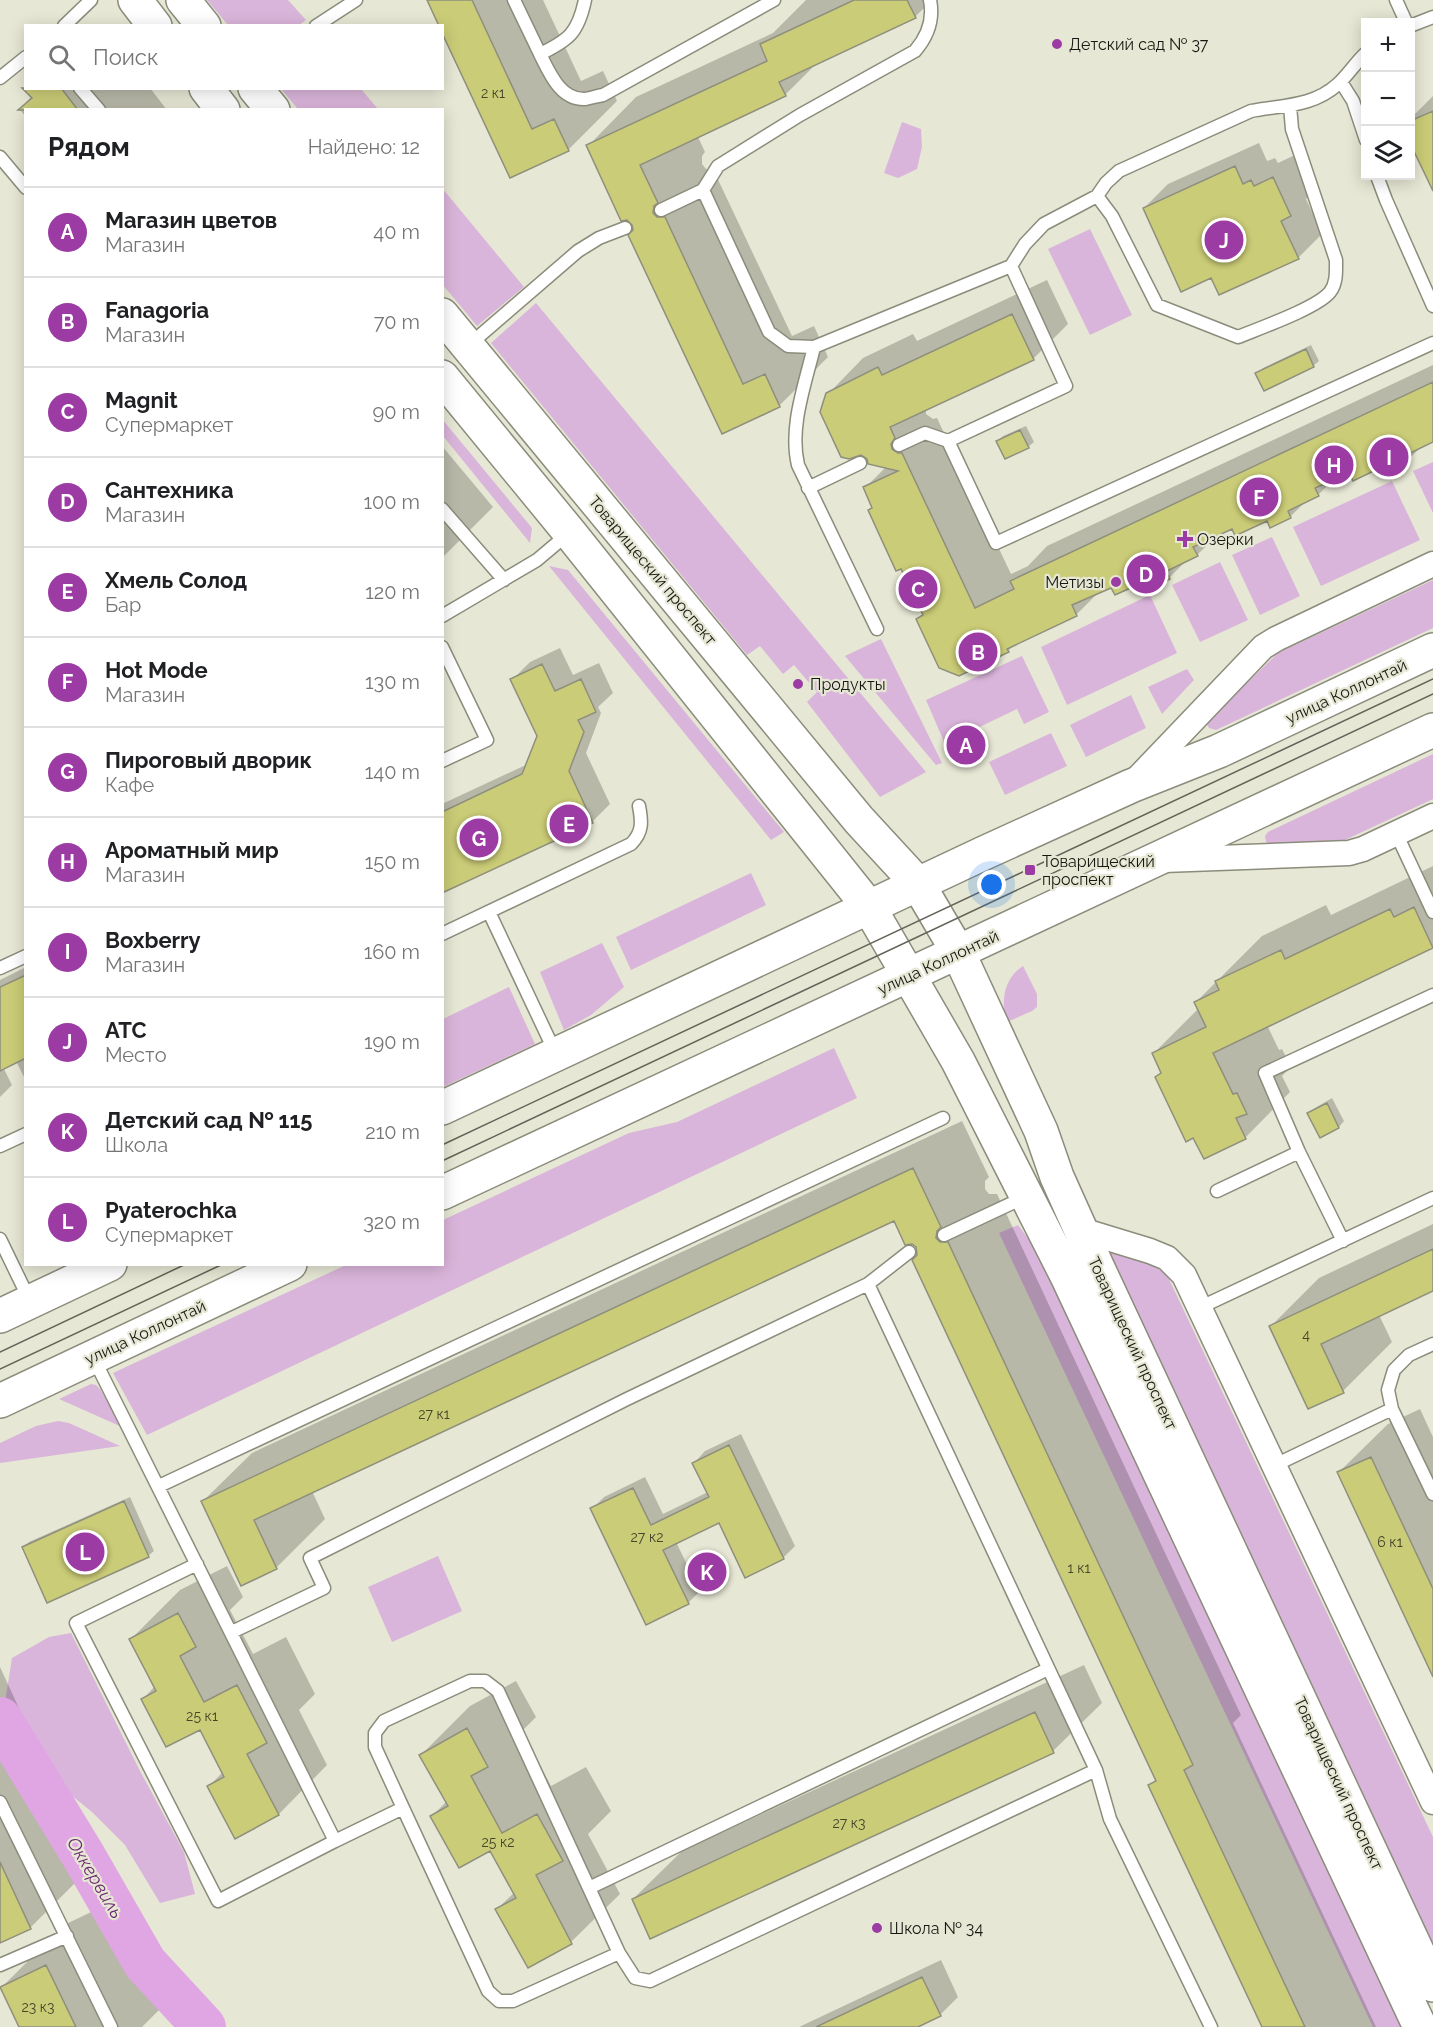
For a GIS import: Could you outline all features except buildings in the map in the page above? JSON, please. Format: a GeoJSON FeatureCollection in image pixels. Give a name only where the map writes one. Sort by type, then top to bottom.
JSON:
{"type":"FeatureCollection","features":[{"type":"Feature","properties":{"kind":"street"},"geometry":{"type":"LineString","coordinates":[[135,0],[153,24]]}},
{"type":"Feature","properties":{"kind":"street"},"geometry":{"type":"LineString","coordinates":[[183,0],[202,24]]}},
{"type":"Feature","properties":{"kind":"street"},"geometry":{"type":"LineString","coordinates":[[208,90],[221,108]]}},
{"type":"Feature","properties":{"kind":"street"},"geometry":{"type":"LineString","coordinates":[[257,90],[271,108]]}},
{"type":"Feature","properties":{"kind":"street","name":"Товарищеский проспект"},"geometry":{"type":"LineString","coordinates":[[444,317],[859,819],[918,884],[958,952],[1041,1131],[1057,1177],[1081,1230],[1433,1985]]}},
{"type":"Feature","properties":{"kind":"street","name":"Товарищеский проспект"},"geometry":{"type":"LineString","coordinates":[[444,380],[570,533],[869,907],[958,1061],[1066,1276],[1420,2027]]}},
{"type":"Feature","properties":{"kind":"street"},"geometry":{"type":"LineString","coordinates":[[1131,786],[1263,647],[1275,639],[1433,564]]}},
{"type":"Feature","properties":{"kind":"street","name":"улица Коллонтай"},"geometry":{"type":"LineString","coordinates":[[444,1107],[918,884],[1131,786],[1219,751],[1433,650]]}},
{"type":"Feature","properties":{"kind":"street","name":"улица Коллонтай"},"geometry":{"type":"LineString","coordinates":[[444,1192],[1433,730]]}},
{"type":"Feature","properties":{"kind":"street"},"geometry":{"type":"LineString","coordinates":[[1155,861],[1349,853],[1363,849],[1433,816]]}},
{"type":"Feature","properties":{"kind":"street"},"geometry":{"type":"LineString","coordinates":[[1081,1230],[1167,1258],[1184,1275],[1433,1802]]}},
{"type":"Feature","properties":{"kind":"street"},"geometry":{"type":"LineString","coordinates":[[0,1316],[106,1266]]}},
{"type":"Feature","properties":{"kind":"street","name":"улица Коллонтай"},"geometry":{"type":"LineString","coordinates":[[0,1401],[286,1266]]}},
{"type":"Feature","properties":{"kind":"lane"},"geometry":{"type":"LineString","coordinates":[[66,24],[91,0]]}},
{"type":"Feature","properties":{"kind":"lane"},"geometry":{"type":"LineString","coordinates":[[319,24],[356,0]]}},
{"type":"Feature","properties":{"kind":"lane"},"geometry":{"type":"LineString","coordinates":[[514,0],[553,80],[567,94],[583,99],[603,94],[774,0]]}},
{"type":"Feature","properties":{"kind":"lane"},"geometry":{"type":"LineString","coordinates":[[540,54],[565,42],[581,20],[585,0]]}},
{"type":"Feature","properties":{"kind":"lane"},"geometry":{"type":"LineString","coordinates":[[661,210],[703,190],[718,166],[800,115],[915,51],[926,38],[931,19],[930,0]]}},
{"type":"Feature","properties":{"kind":"lane"},"geometry":{"type":"LineString","coordinates":[[1396,0],[1404,18]]}},
{"type":"Feature","properties":{"kind":"lane"},"geometry":{"type":"LineString","coordinates":[[1415,24],[1433,17]]}},
{"type":"Feature","properties":{"kind":"lane"},"geometry":{"type":"LineString","coordinates":[[703,190],[769,332],[788,346],[814,347],[1011,266],[1025,244],[1044,224],[1097,196],[1106,183],[1119,171],[1251,111],[1290,106],[1328,93],[1341,82],[1361,57]]}},
{"type":"Feature","properties":{"kind":"lane"},"geometry":{"type":"LineString","coordinates":[[0,78],[24,59]]}},
{"type":"Feature","properties":{"kind":"lane"},"geometry":{"type":"LineString","coordinates":[[1341,82],[1353,101],[1361,127]]}},
{"type":"Feature","properties":{"kind":"lane"},"geometry":{"type":"LineString","coordinates":[[82,90],[97,108]]}},
{"type":"Feature","properties":{"kind":"lane"},"geometry":{"type":"LineString","coordinates":[[1097,196],[1112,216],[1157,305],[1238,337],[1319,302],[1331,290],[1337,277],[1336,260],[1292,129],[1290,106]]}},
{"type":"Feature","properties":{"kind":"lane"},"geometry":{"type":"LineString","coordinates":[[0,158],[24,186]]}},
{"type":"Feature","properties":{"kind":"lane"},"geometry":{"type":"LineString","coordinates":[[1378,180],[1433,306]]}},
{"type":"Feature","properties":{"kind":"lane"},"geometry":{"type":"LineString","coordinates":[[468,346],[578,251],[599,238],[625,228]]}},
{"type":"Feature","properties":{"kind":"lane"},"geometry":{"type":"LineString","coordinates":[[898,445],[924,433],[948,441],[1066,386],[1011,266]]}},
{"type":"Feature","properties":{"kind":"lane"},"geometry":{"type":"LineString","coordinates":[[948,441],[996,543],[1433,343]]}},
{"type":"Feature","properties":{"kind":"lane"},"geometry":{"type":"LineString","coordinates":[[814,347],[795,433],[794,449],[808,488],[877,629]]}},
{"type":"Feature","properties":{"kind":"lane"},"geometry":{"type":"LineString","coordinates":[[808,488],[860,463]]}},
{"type":"Feature","properties":{"kind":"lane"},"geometry":{"type":"LineString","coordinates":[[444,511],[504,580]]}},
{"type":"Feature","properties":{"kind":"lane"},"geometry":{"type":"LineString","coordinates":[[444,615],[537,560],[570,533]]}},
{"type":"Feature","properties":{"kind":"lane"},"geometry":{"type":"LineString","coordinates":[[444,651],[487,740],[444,760]]}},
{"type":"Feature","properties":{"kind":"lane"},"geometry":{"type":"LineString","coordinates":[[444,933],[631,844],[640,835],[642,820],[639,806]]}},
{"type":"Feature","properties":{"kind":"lane"},"geometry":{"type":"LineString","coordinates":[[1396,833],[1433,912]]}},
{"type":"Feature","properties":{"kind":"lane"},"geometry":{"type":"LineString","coordinates":[[489,912],[556,1055]]}},
{"type":"Feature","properties":{"kind":"lane"},"geometry":{"type":"LineString","coordinates":[[0,968],[24,957]]}},
{"type":"Feature","properties":{"kind":"lane"},"geometry":{"type":"LineString","coordinates":[[1343,1241],[1299,1152],[1265,1073],[1433,995]]}},
{"type":"Feature","properties":{"kind":"lane"},"geometry":{"type":"LineString","coordinates":[[159,1486],[943,1118]]}},
{"type":"Feature","properties":{"kind":"lane"},"geometry":{"type":"LineString","coordinates":[[0,1146],[24,1135]]}},
{"type":"Feature","properties":{"kind":"lane"},"geometry":{"type":"LineString","coordinates":[[1216,1191],[1299,1152]]}},
{"type":"Feature","properties":{"kind":"lane"},"geometry":{"type":"LineString","coordinates":[[944,1235],[1025,1197]]}},
{"type":"Feature","properties":{"kind":"lane"},"geometry":{"type":"LineString","coordinates":[[1201,1307],[1433,1197]]}},
{"type":"Feature","properties":{"kind":"lane"},"geometry":{"type":"LineString","coordinates":[[0,1239],[31,1302]]}},
{"type":"Feature","properties":{"kind":"lane"},"geometry":{"type":"LineString","coordinates":[[231,1632],[324,1587],[310,1558],[627,1399],[868,1284],[909,1252]]}},
{"type":"Feature","properties":{"kind":"lane"},"geometry":{"type":"LineString","coordinates":[[868,1284],[1096,1770],[1110,1819],[1211,2027]]}},
{"type":"Feature","properties":{"kind":"lane"},"geometry":{"type":"LineString","coordinates":[[1433,1344],[1408,1355],[1394,1370],[1388,1390],[1392,1409],[1433,1494]]}},
{"type":"Feature","properties":{"kind":"lane"},"geometry":{"type":"LineString","coordinates":[[93,1356],[335,1841]]}},
{"type":"Feature","properties":{"kind":"lane"},"geometry":{"type":"LineString","coordinates":[[1275,1465],[1392,1409]]}},
{"type":"Feature","properties":{"kind":"lane"},"geometry":{"type":"LineString","coordinates":[[197,1564],[76,1623],[218,1901],[403,1808]]}},
{"type":"Feature","properties":{"kind":"lane"},"geometry":{"type":"LineString","coordinates":[[590,1888],[1048,1669]]}},
{"type":"Feature","properties":{"kind":"lane"},"geometry":{"type":"LineString","coordinates":[[619,1953],[513,2001],[499,2001],[488,1991],[375,1747],[375,1733],[384,1721],[470,1681],[485,1681],[498,1691],[619,1953],[635,1978],[650,1981],[1096,1770]]}},
{"type":"Feature","properties":{"kind":"lane"},"geometry":{"type":"LineString","coordinates":[[0,1802],[111,2027]]}},
{"type":"Feature","properties":{"kind":"lane"},"geometry":{"type":"LineString","coordinates":[[0,1965],[67,1936]]}},
{"type":"Feature","properties":{"kind":"shaded area"},"geometry":{"type":"Polygon","coordinates":[[[207,0],[288,0],[306,20],[300,24],[227,24],[207,0]]]}},
{"type":"Feature","properties":{"kind":"shaded area"},"geometry":{"type":"Polygon","coordinates":[[[282,90],[362,90],[377,108],[297,108],[282,90]]]}},
{"type":"Feature","properties":{"kind":"shaded area"},"geometry":{"type":"Polygon","coordinates":[[[902,122],[921,129],[922,147],[917,169],[898,178],[884,173],[902,122]]]}},
{"type":"Feature","properties":{"kind":"shaded area"},"geometry":{"type":"Polygon","coordinates":[[[444,190],[524,287],[477,326],[444,286],[444,190]]]}},
{"type":"Feature","properties":{"kind":"shaded area"},"geometry":{"type":"Polygon","coordinates":[[[1090,229],[1132,315],[1090,335],[1048,249],[1090,229]]]}},
{"type":"Feature","properties":{"kind":"shaded area"},"geometry":{"type":"Polygon","coordinates":[[[536,303],[926,772],[880,797],[807,702],[817,692],[794,665],[783,674],[760,646],[747,655],[491,343],[536,303]]]}},
{"type":"Feature","properties":{"kind":"shaded area"},"geometry":{"type":"Polygon","coordinates":[[[444,421],[532,528],[530,543],[444,437],[444,421]]]}},
{"type":"Feature","properties":{"kind":"shaded area"},"geometry":{"type":"Polygon","coordinates":[[[1433,462],[1433,513],[1413,471],[1433,462]]]}},
{"type":"Feature","properties":{"kind":"shaded area"},"geometry":{"type":"Polygon","coordinates":[[[1392,481],[1420,540],[1321,586],[1293,527],[1392,481]]]}},
{"type":"Feature","properties":{"kind":"shaded area"},"geometry":{"type":"Polygon","coordinates":[[[1272,537],[1300,596],[1260,615],[1232,555],[1272,537]]]}},
{"type":"Feature","properties":{"kind":"shaded area"},"geometry":{"type":"Polygon","coordinates":[[[1220,562],[1248,620],[1200,642],[1172,585],[1220,562]]]}},
{"type":"Feature","properties":{"kind":"shaded area"},"geometry":{"type":"Polygon","coordinates":[[[549,566],[568,570],[784,832],[771,840],[549,566]]]}},
{"type":"Feature","properties":{"kind":"shaded area"},"geometry":{"type":"Polygon","coordinates":[[[1433,580],[1433,628],[1216,730],[1209,728],[1207,724],[1209,719],[1278,653],[1433,580]]]}},
{"type":"Feature","properties":{"kind":"shaded area"},"geometry":{"type":"Polygon","coordinates":[[[1150,595],[1177,653],[1067,705],[1041,647],[1150,595]]]}},
{"type":"Feature","properties":{"kind":"shaded area"},"geometry":{"type":"Polygon","coordinates":[[[881,639],[942,763],[936,765],[845,656],[881,639]]]}},
{"type":"Feature","properties":{"kind":"shaded area"},"geometry":{"type":"Polygon","coordinates":[[[1022,656],[1049,712],[1024,724],[1017,709],[946,743],[951,758],[926,700],[1022,656]]]}},
{"type":"Feature","properties":{"kind":"shaded area"},"geometry":{"type":"Polygon","coordinates":[[[1187,669],[1194,680],[1162,714],[1148,687],[1187,669]]]}},
{"type":"Feature","properties":{"kind":"shaded area"},"geometry":{"type":"Polygon","coordinates":[[[1131,695],[1146,728],[1086,757],[1070,725],[1131,695]]]}},
{"type":"Feature","properties":{"kind":"shaded area"},"geometry":{"type":"Polygon","coordinates":[[[1051,733],[1067,766],[1005,795],[989,762],[1051,733]]]}},
{"type":"Feature","properties":{"kind":"shaded area"},"geometry":{"type":"Polygon","coordinates":[[[1433,754],[1433,799],[1345,840],[1270,845],[1266,842],[1265,836],[1268,832],[1433,754]]]}},
{"type":"Feature","properties":{"kind":"shaded area"},"geometry":{"type":"Polygon","coordinates":[[[751,873],[766,905],[631,970],[616,937],[751,873]]]}},
{"type":"Feature","properties":{"kind":"shaded area"},"geometry":{"type":"Polygon","coordinates":[[[602,943],[624,987],[591,1015],[564,1030],[540,972],[602,943]]]}},
{"type":"Feature","properties":{"kind":"shaded area"},"geometry":{"type":"Polygon","coordinates":[[[1023,966],[1037,994],[1037,1007],[1007,1022],[1004,1006],[1005,991],[1011,977],[1023,966]]]}},
{"type":"Feature","properties":{"kind":"shaded area"},"geometry":{"type":"Polygon","coordinates":[[[509,987],[535,1044],[444,1087],[444,1019],[509,987]]]}},
{"type":"Feature","properties":{"kind":"shaded area"},"geometry":{"type":"Polygon","coordinates":[[[834,1048],[857,1098],[147,1435],[113,1373],[344,1266],[444,1266],[444,1220],[629,1133],[677,1122],[834,1048]]]}},
{"type":"Feature","properties":{"kind":"shaded area"},"geometry":{"type":"Polygon","coordinates":[[[1018,1225],[1051,1269],[1407,2027],[1373,2027],[999,1233],[1018,1225]]]}},
{"type":"Feature","properties":{"kind":"shaded area"},"geometry":{"type":"Polygon","coordinates":[[[1106,1251],[1140,1259],[1155,1266],[1168,1277],[1433,1837],[1433,1958],[1106,1251]]]}},
{"type":"Feature","properties":{"kind":"shaded area"},"geometry":{"type":"Polygon","coordinates":[[[91,1384],[100,1389],[122,1427],[59,1399],[91,1384]]]}},
{"type":"Feature","properties":{"kind":"shaded area"},"geometry":{"type":"Polygon","coordinates":[[[58,1421],[69,1423],[120,1446],[0,1463],[0,1443],[36,1426],[58,1421]]]}},
{"type":"Feature","properties":{"kind":"shaded area"},"geometry":{"type":"Polygon","coordinates":[[[438,1556],[462,1611],[392,1642],[368,1587],[438,1556]]]}},
{"type":"Feature","properties":{"kind":"shaded area"},"geometry":{"type":"Polygon","coordinates":[[[71,1633],[140,1771],[184,1852],[195,1894],[160,1903],[125,1845],[92,1812],[56,1783],[5,1702],[12,1658],[49,1637],[71,1633]]]}},
{"type":"Feature","properties":{"kind":"waterway","name":"Оккервиль"},"geometry":{"type":"LineString","coordinates":[[0,1719],[83,1855],[145,1963],[204,2027]]}},
{"type":"Feature","properties":{"kind":"tram line"},"geometry":{"type":"LineString","coordinates":[[444,1144],[1433,679]]}},
{"type":"Feature","properties":{"kind":"tram line"},"geometry":{"type":"LineString","coordinates":[[444,1160],[1433,694]]}},
{"type":"Feature","properties":{"kind":"tram line"},"geometry":{"type":"LineString","coordinates":[[0,1352],[182,1266]]}},
{"type":"Feature","properties":{"kind":"tram line"},"geometry":{"type":"LineString","coordinates":[[0,1369],[219,1266]]}},
{"type":"Feature","properties":{"kind":"place","name":"Детский сад № 37"},"geometry":{"type":"Point","coordinates":[1057,44]}},
{"type":"Feature","properties":{"kind":"place","name":"АТС"},"geometry":{"type":"Point","coordinates":[1224,240]}},
{"type":"Feature","properties":{"kind":"place","name":"Boxberry"},"geometry":{"type":"Point","coordinates":[1389,457]}},
{"type":"Feature","properties":{"kind":"place","name":"Ароматный мир"},"geometry":{"type":"Point","coordinates":[1334,465]}},
{"type":"Feature","properties":{"kind":"place","name":"Hot Mode"},"geometry":{"type":"Point","coordinates":[1259,497]}},
{"type":"Feature","properties":{"kind":"place","name":"Озерки"},"geometry":{"type":"Point","coordinates":[1185,539]}},
{"type":"Feature","properties":{"kind":"place","name":"Сантехника"},"geometry":{"type":"Point","coordinates":[1146,574]}},
{"type":"Feature","properties":{"kind":"place","name":"Метизы"},"geometry":{"type":"Point","coordinates":[1116,582]}},
{"type":"Feature","properties":{"kind":"place","name":"Magnit"},"geometry":{"type":"Point","coordinates":[918,589]}},
{"type":"Feature","properties":{"kind":"place","name":"Fanagoria"},"geometry":{"type":"Point","coordinates":[978,652]}},
{"type":"Feature","properties":{"kind":"place","name":"Продукты"},"geometry":{"type":"Point","coordinates":[798,684]}},
{"type":"Feature","properties":{"kind":"place","name":"Магазин цветов"},"geometry":{"type":"Point","coordinates":[966,745]}},
{"type":"Feature","properties":{"kind":"place","name":"Хмель Солод"},"geometry":{"type":"Point","coordinates":[569,824]}},
{"type":"Feature","properties":{"kind":"place","name":"Пироговый дворик"},"geometry":{"type":"Point","coordinates":[479,838]}},
{"type":"Feature","properties":{"kind":"place","name":"Товарищеский проспект"},"geometry":{"type":"Point","coordinates":[1030,870]}},
{"type":"Feature","properties":{"kind":"place","name":"Pyaterochka"},"geometry":{"type":"Point","coordinates":[85,1552]}},
{"type":"Feature","properties":{"kind":"place","name":"Детский сад № 115"},"geometry":{"type":"Point","coordinates":[707,1572]}},
{"type":"Feature","properties":{"kind":"place","name":"Школа № 34"},"geometry":{"type":"Point","coordinates":[877,1928]}}]}
